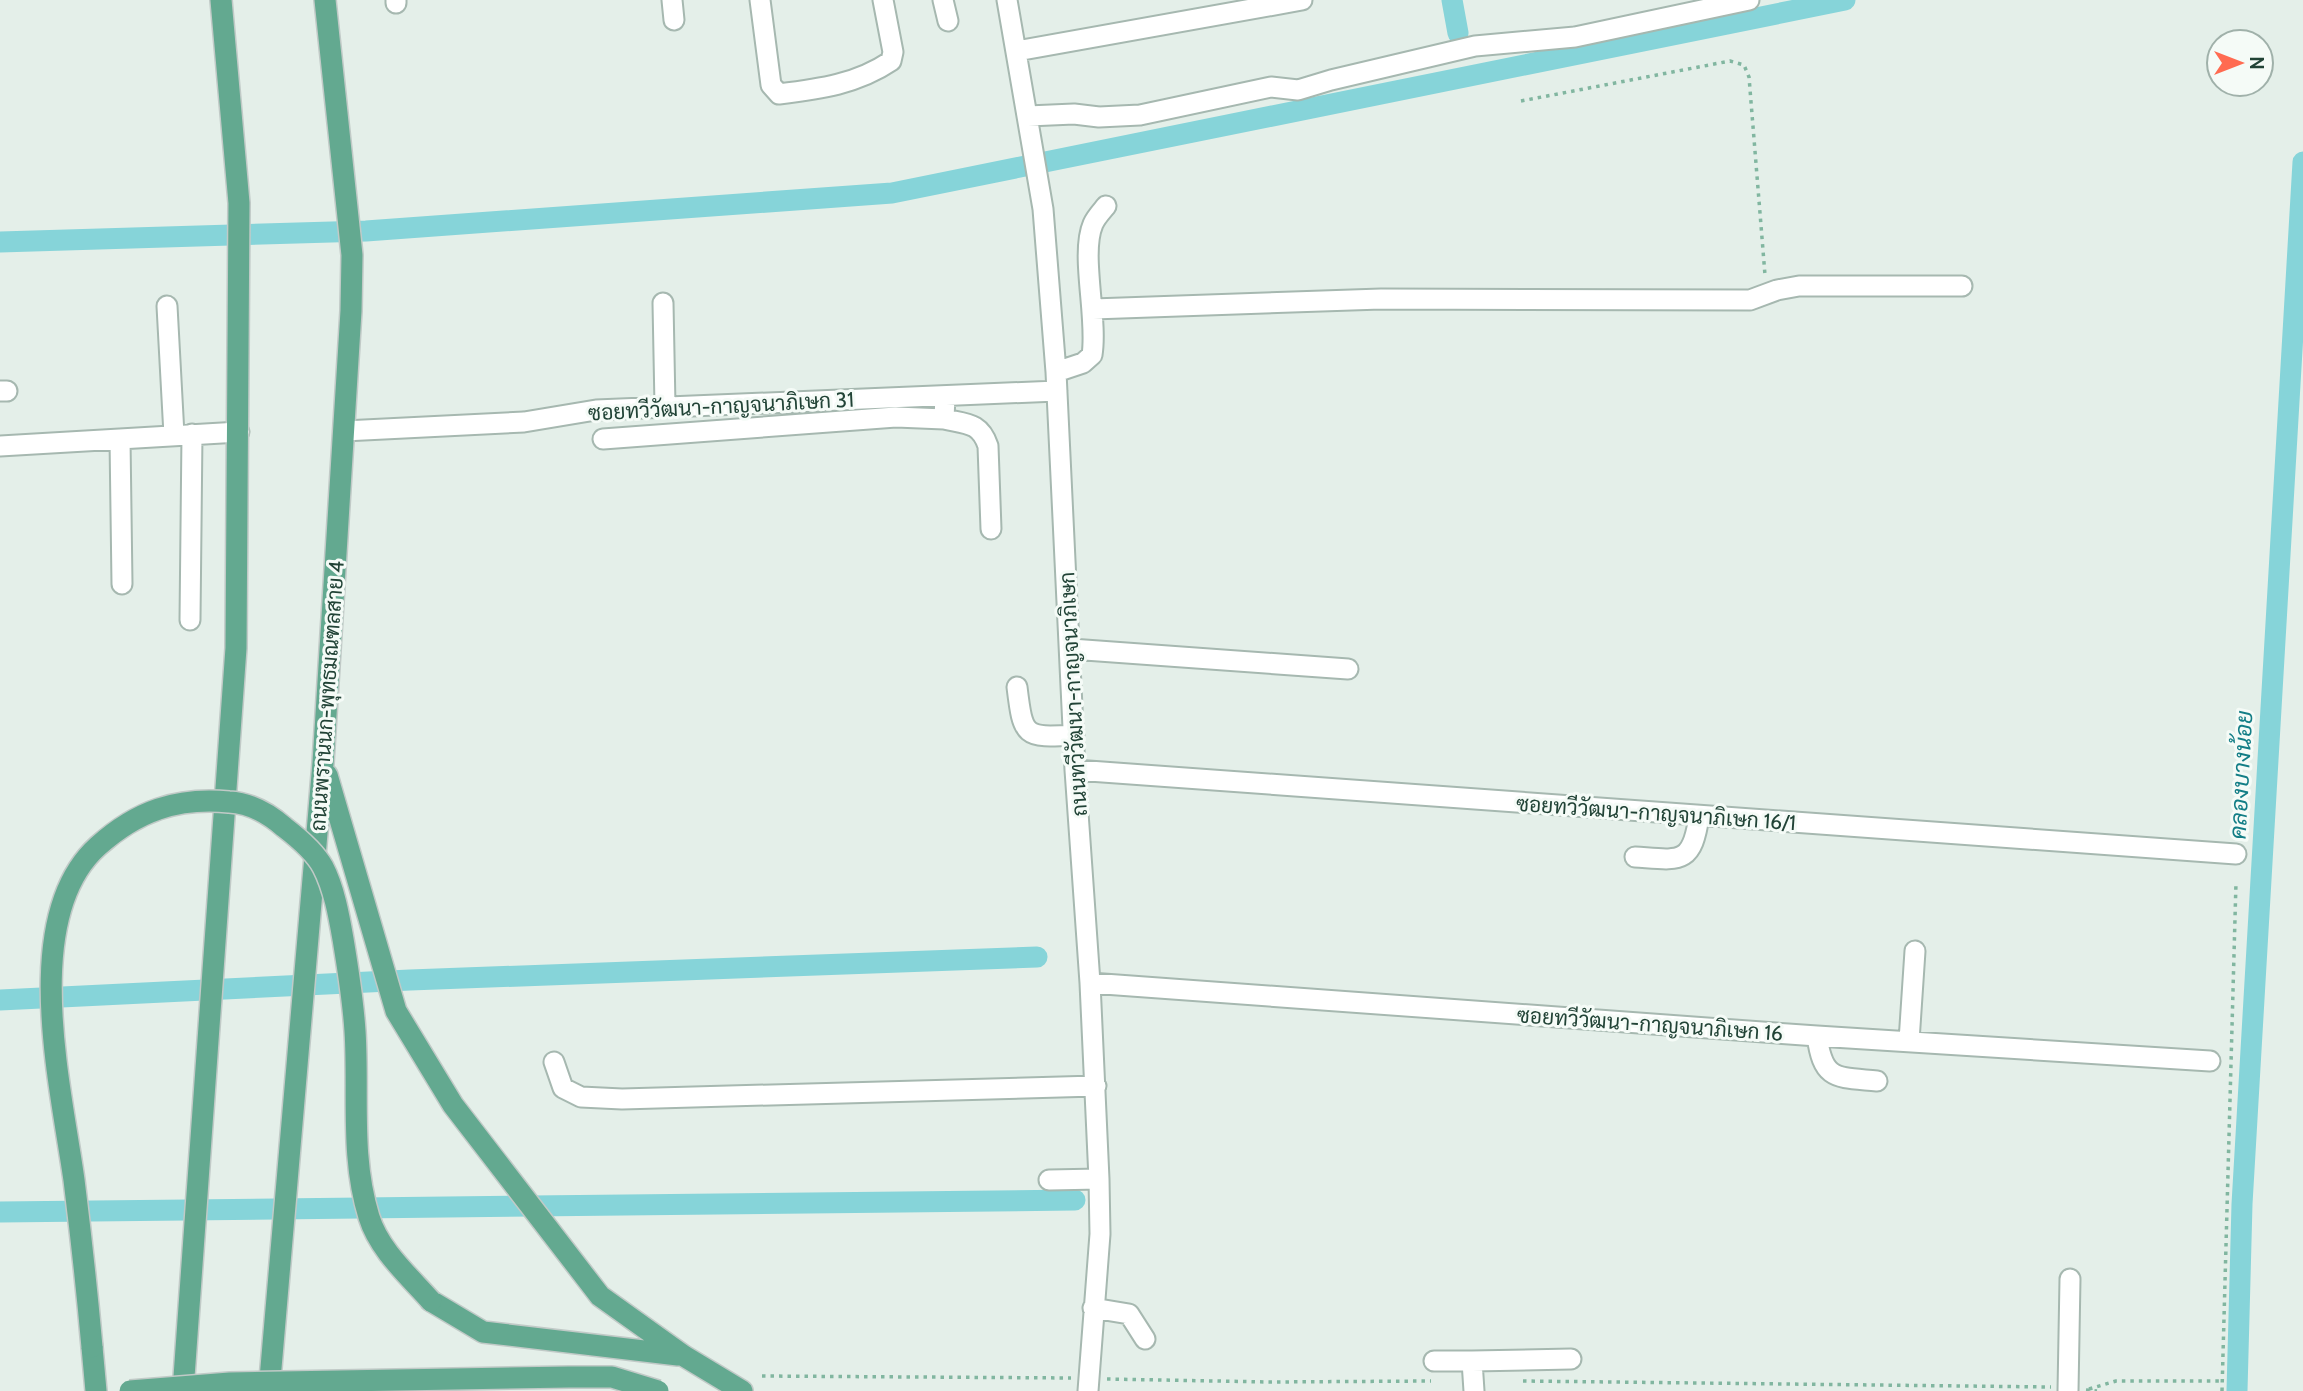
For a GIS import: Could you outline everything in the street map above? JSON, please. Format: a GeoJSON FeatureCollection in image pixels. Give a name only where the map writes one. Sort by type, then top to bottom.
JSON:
{"type":"FeatureCollection","features":[{"type":"Feature","properties":{"kind":"main road"},"geometry":{"type":"LineString","coordinates":[[183,1391],[236,648],[240,203],[221,0]]}},
{"type":"Feature","properties":{"kind":"main road","name":"ถนนพรานนก-พุทธมณฑลสาย 4"},"geometry":{"type":"LineString","coordinates":[[269,1391],[323,763],[352,283],[348,203],[325,0]]}},
{"type":"Feature","properties":{"kind":"main road"},"geometry":{"type":"LineString","coordinates":[[323,763],[396,1012],[453,1105],[600,1296],[684,1356],[742,1391]]}},
{"type":"Feature","properties":{"kind":"main road"},"geometry":{"type":"LineString","coordinates":[[96,1391],[82,1236],[51,1008],[53,951],[59,910],[70,882],[95,849],[123,825],[160,807],[201,799],[242,803],[270,815],[295,835],[323,866],[338,911],[347,962],[355,1031],[359,1172],[370,1219],[386,1251],[431,1301],[483,1332],[637,1348],[684,1356]]}},
{"type":"Feature","properties":{"kind":"main road"},"geometry":{"type":"LineString","coordinates":[[130,1391],[230,1383],[569,1377],[612,1377],[658,1391]]}},
{"type":"Feature","properties":{"kind":"street"},"geometry":{"type":"LineString","coordinates":[[672,0],[674,20]]}},
{"type":"Feature","properties":{"kind":"street"},"geometry":{"type":"LineString","coordinates":[[760,0],[771,85],[779,94],[828,89],[873,73],[891,61],[893,52],[883,0]]}},
{"type":"Feature","properties":{"kind":"street"},"geometry":{"type":"LineString","coordinates":[[943,0],[948,20]]}},
{"type":"Feature","properties":{"kind":"street"},"geometry":{"type":"LineString","coordinates":[[1017,51],[1301,0]]}},
{"type":"Feature","properties":{"kind":"street"},"geometry":{"type":"LineString","coordinates":[[1028,116],[1140,115],[1271,87],[1298,90],[1475,46],[1575,37],[1749,0]]}},
{"type":"Feature","properties":{"kind":"street","name":"ถนนทวีวัฒนา-กาญจนาภิเษก"},"geometry":{"type":"LineString","coordinates":[[1012,1],[1017,51],[1043,209],[1056,382],[1096,1086],[1100,1234],[1088,1391]]}},
{"type":"Feature","properties":{"kind":"street"},"geometry":{"type":"LineString","coordinates":[[1056,382],[1092,355],[1093,309],[1088,242],[1093,223],[1106,206]]}},
{"type":"Feature","properties":{"kind":"street"},"geometry":{"type":"LineString","coordinates":[[1093,309],[1381,299],[1750,300],[1799,286],[1962,286]]}},
{"type":"Feature","properties":{"kind":"street"},"geometry":{"type":"LineString","coordinates":[[663,303],[665,406]]}},
{"type":"Feature","properties":{"kind":"street"},"geometry":{"type":"LineString","coordinates":[[167,306],[183,435],[190,620]]}},
{"type":"Feature","properties":{"kind":"street","name":"ซอยทวีวัฒนา-กาญจนาภิเษก 31"},"geometry":{"type":"LineString","coordinates":[[344,430],[524,422],[596,410],[665,406],[945,396],[1056,382]]}},
{"type":"Feature","properties":{"kind":"street"},"geometry":{"type":"LineString","coordinates":[[944,419],[945,396]]}},
{"type":"Feature","properties":{"kind":"street"},"geometry":{"type":"LineString","coordinates":[[603,439],[896,417],[944,419],[971,425],[980,429],[988,446],[991,529]]}},
{"type":"Feature","properties":{"kind":"street"},"geometry":{"type":"LineString","coordinates":[[0,446],[239,432]]}},
{"type":"Feature","properties":{"kind":"street"},"geometry":{"type":"LineString","coordinates":[[120,439],[122,584]]}},
{"type":"Feature","properties":{"kind":"street"},"geometry":{"type":"LineString","coordinates":[[1071,649],[1349,669]]}},
{"type":"Feature","properties":{"kind":"street"},"geometry":{"type":"LineString","coordinates":[[1017,687],[1025,730],[1034,736],[1074,735]]}},
{"type":"Feature","properties":{"kind":"street","name":"ซอยทวีวัฒนา-กาญจนาภิเษก 16/1"},"geometry":{"type":"LineString","coordinates":[[1076,770],[2236,854]]}},
{"type":"Feature","properties":{"kind":"street"},"geometry":{"type":"LineString","coordinates":[[1635,857],[1666,859],[1685,856],[1693,847],[1699,816]]}},
{"type":"Feature","properties":{"kind":"street"},"geometry":{"type":"LineString","coordinates":[[1909,1041],[1915,951]]}},
{"type":"Feature","properties":{"kind":"street","name":"ซอยทวีวัฒนา-กาญจนาภิเษก 16"},"geometry":{"type":"LineString","coordinates":[[1090,983],[2210,1061]]}},
{"type":"Feature","properties":{"kind":"street"},"geometry":{"type":"LineString","coordinates":[[1817,1035],[1824,1067],[1846,1078],[1877,1081]]}},
{"type":"Feature","properties":{"kind":"street"},"geometry":{"type":"LineString","coordinates":[[554,1062],[563,1088],[581,1097],[842,1094],[1096,1086]]}},
{"type":"Feature","properties":{"kind":"street"},"geometry":{"type":"LineString","coordinates":[[1049,1180],[1100,1179]]}},
{"type":"Feature","properties":{"kind":"street"},"geometry":{"type":"LineString","coordinates":[[2070,1279],[2074,1389]]}},
{"type":"Feature","properties":{"kind":"street"},"geometry":{"type":"LineString","coordinates":[[1093,1308],[1129,1314],[1145,1339]]}},
{"type":"Feature","properties":{"kind":"street"},"geometry":{"type":"LineString","coordinates":[[1434,1360],[1571,1359]]}},
{"type":"Feature","properties":{"kind":"street"},"geometry":{"type":"LineString","coordinates":[[1472,1360],[1474,1391]]}},
{"type":"Feature","properties":{"kind":"path"},"geometry":{"type":"LineString","coordinates":[[1521,101],[1730,61],[1744,65],[1749,77],[1767,294]]}},
{"type":"Feature","properties":{"kind":"path"},"geometry":{"type":"LineString","coordinates":[[2222,1391],[2236,882]]}},
{"type":"Feature","properties":{"kind":"path"},"geometry":{"type":"LineString","coordinates":[[762,1376],[1068,1378]]}},
{"type":"Feature","properties":{"kind":"path"},"geometry":{"type":"LineString","coordinates":[[1116,1379],[1432,1381]]}},
{"type":"Feature","properties":{"kind":"path"},"geometry":{"type":"LineString","coordinates":[[1514,1381],[2097,1391]]}},
{"type":"Feature","properties":{"kind":"path"},"geometry":{"type":"LineString","coordinates":[[2074,1389],[2116,1381],[2222,1381]]}},
{"type":"Feature","properties":{"kind":"waterway"},"geometry":{"type":"LineString","coordinates":[[1452,0],[1458,33]]}},
{"type":"Feature","properties":{"kind":"waterway"},"geometry":{"type":"LineString","coordinates":[[0,242],[366,231],[892,193],[1845,0]]}},
{"type":"Feature","properties":{"kind":"waterway","name":"คลองบางน้อย"},"geometry":{"type":"LineString","coordinates":[[2237,1391],[2242,1204],[2303,162]]}},
{"type":"Feature","properties":{"kind":"waterway"},"geometry":{"type":"LineString","coordinates":[[0,1000],[410,980],[1037,957]]}},
{"type":"Feature","properties":{"kind":"waterway"},"geometry":{"type":"LineString","coordinates":[[0,1212],[1075,1200]]}}]}
